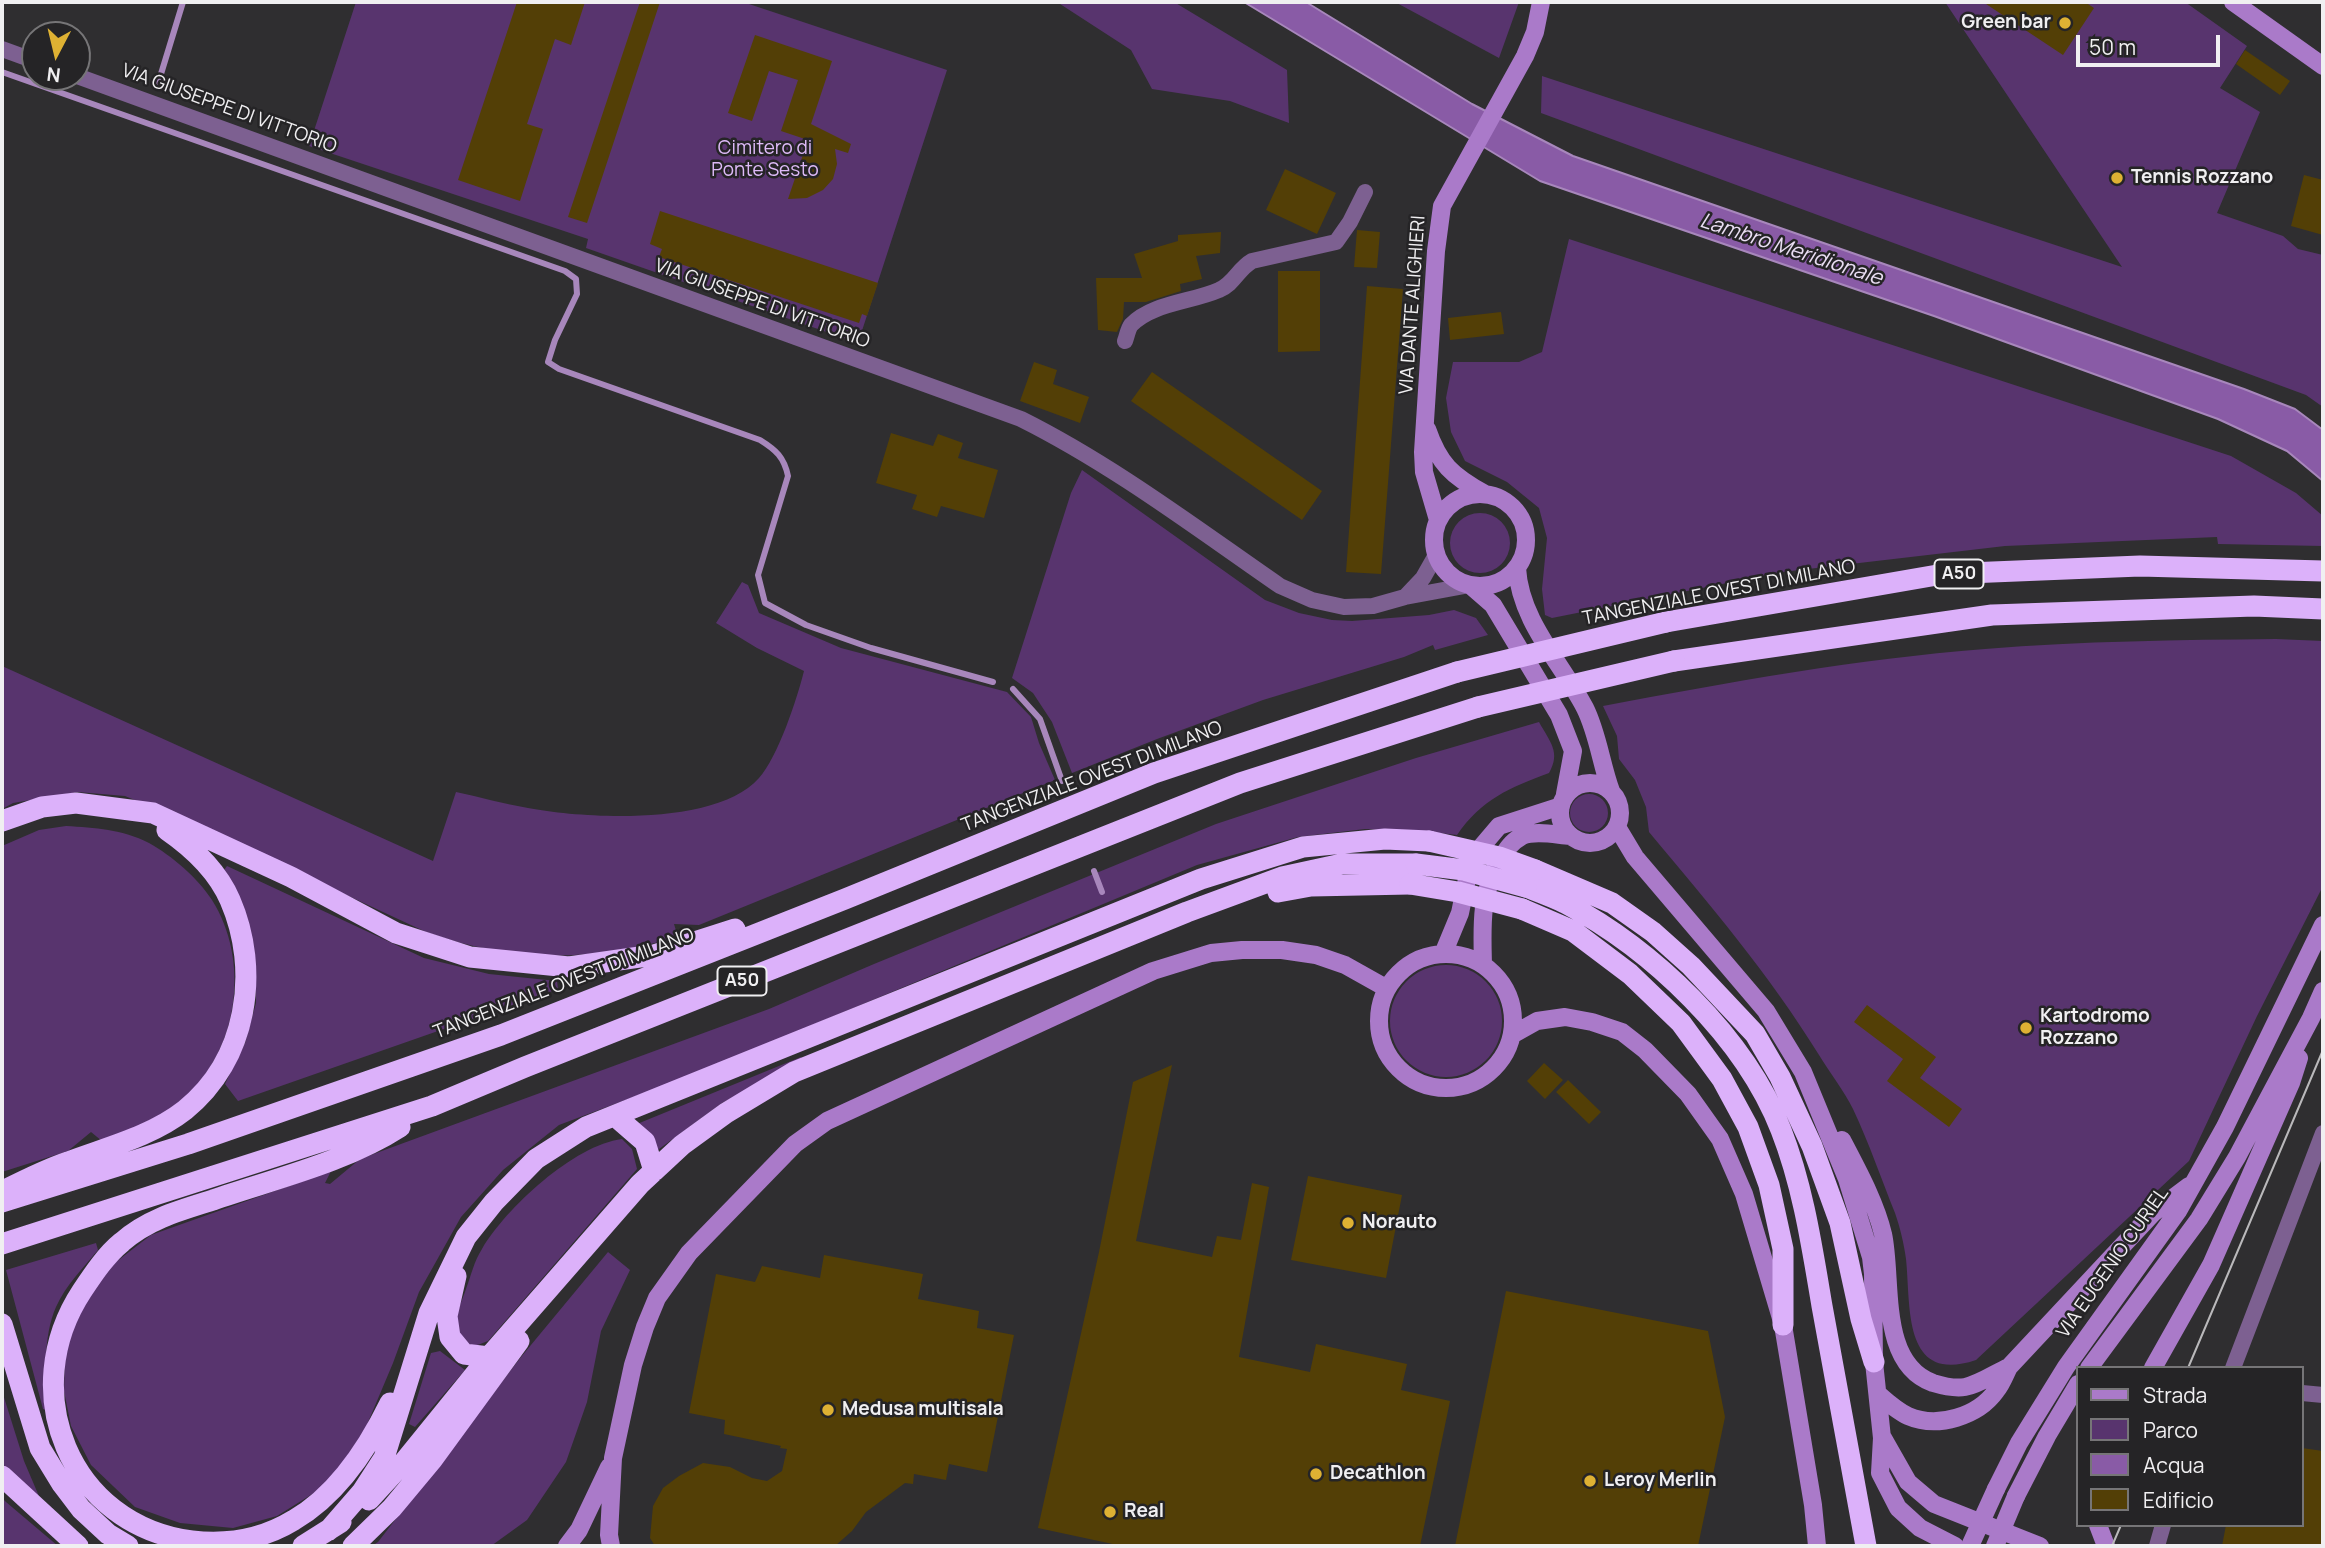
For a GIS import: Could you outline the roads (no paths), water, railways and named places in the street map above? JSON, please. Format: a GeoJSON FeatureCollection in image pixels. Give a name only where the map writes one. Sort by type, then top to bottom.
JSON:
{"type":"FeatureCollection","features":[{"type":"Feature","properties":{"kind":"highway","name":"TANGENZIALE OVEST DI MILANO"},"geometry":{"type":"LineString","coordinates":[[2,1202],[188,1144],[501,1035],[1154,773],[1457,672],[1666,622],[1943,574],[2140,566],[2323,571]]}},
{"type":"Feature","properties":{"kind":"highway","name":"A50"},"geometry":{"type":"LineString","coordinates":[[2,1244],[432,1106],[1240,783],[1478,707],[1674,661],[1992,615],[2254,606],[2323,609]]}},
{"type":"Feature","properties":{"kind":"highway"},"geometry":{"type":"LineString","coordinates":[[2,821],[42,807],[76,803],[153,813],[290,877],[396,933],[470,957],[569,967],[654,955],[757,921],[845,899]]}},
{"type":"Feature","properties":{"kind":"highway"},"geometry":{"type":"LineString","coordinates":[[2,1192],[64,1163],[145,1134],[176,1116],[211,1084],[227,1058],[240,1025],[247,988],[243,936],[230,899],[212,871],[189,846],[158,824],[110,807]]}},
{"type":"Feature","properties":{"kind":"highway"},"geometry":{"type":"LineString","coordinates":[[329,1530],[362,1492],[384,1458],[415,1351],[429,1313],[466,1237],[494,1202],[536,1159],[586,1128],[1201,879],[1303,846],[1385,839],[1429,841],[1499,857],[1623,939],[1674,981],[1734,1047],[1759,1085],[1781,1130],[1807,1215],[1866,1546]]}},
{"type":"Feature","properties":{"kind":"highway"},"geometry":{"type":"LineString","coordinates":[[303,1546],[361,1508],[403,1463],[489,1357],[654,1171],[682,1145],[726,1113],[794,1072],[1187,912],[1220,901],[1311,886],[1413,874],[1464,870],[1530,878],[1612,902],[1653,932],[1691,966],[1755,1034],[1780,1077],[1812,1146],[1840,1223],[1861,1319],[1874,1362]]}},
{"type":"Feature","properties":{"kind":"highway"},"geometry":{"type":"LineString","coordinates":[[1413,874],[1458,892],[1522,909],[1573,931],[1630,974],[1681,1023],[1722,1079],[1748,1127],[1769,1185],[1783,1249],[1783,1325]]}},
{"type":"Feature","properties":{"kind":"highway"},"geometry":{"type":"LineString","coordinates":[[415,1351],[371,1439],[352,1466],[312,1508],[282,1526],[250,1538],[208,1543],[173,1538],[135,1523],[106,1503],[80,1473],[64,1445],[55,1413],[52,1379],[58,1341],[72,1307],[104,1259],[122,1241],[149,1223],[366,1145],[432,1106]]}},
{"type":"Feature","properties":{"kind":"highway"},"geometry":{"type":"LineString","coordinates":[[615,1116],[645,1142],[654,1171]]}},
{"type":"Feature","properties":{"kind":"highway"},"geometry":{"type":"LineString","coordinates":[[466,1237],[447,1315],[450,1337],[464,1354],[489,1357]]}},
{"type":"Feature","properties":{"kind":"highway"},"geometry":{"type":"LineString","coordinates":[[353,1546],[393,1508],[432,1460],[592,1241]]}},
{"type":"Feature","properties":{"kind":"highway"},"geometry":{"type":"LineString","coordinates":[[2,1324],[40,1448],[81,1509],[108,1534],[128,1546]]}},
{"type":"Feature","properties":{"kind":"highway"},"geometry":{"type":"LineString","coordinates":[[2,1476],[78,1546]]}},
{"type":"Feature","properties":{"kind":"street","name":"VIA DANTE ALIGHIERI"},"geometry":{"type":"LineString","coordinates":[[1438,520],[1424,472],[1438,229],[1442,206],[1525,56],[1535,32],[1541,2]]}},
{"type":"Feature","properties":{"kind":"street"},"geometry":{"type":"LineString","coordinates":[[2232,2],[2320,62]]}},
{"type":"Feature","properties":{"kind":"street"},"geometry":{"type":"LineString","coordinates":[[2,49],[21,56]]}},
{"type":"Feature","properties":{"kind":"street","name":"VIA GIUSEPPE DI VITTORIO"},"geometry":{"type":"LineString","coordinates":[[91,81],[1021,419],[1061,439],[1114,473],[1280,586],[1311,600],[1344,607],[1373,606],[1470,585]]}},
{"type":"Feature","properties":{"kind":"street"},"geometry":{"type":"LineString","coordinates":[[1125,341],[1130,326],[1151,313],[1220,290],[1231,283],[1243,266],[1252,261],[1336,242],[1365,192]]}},
{"type":"Feature","properties":{"kind":"street","name":"VIA DANTE ALIGHIERI"},"geometry":{"type":"LineString","coordinates":[[1425,426],[1441,462],[1452,474],[1485,494]]}},
{"type":"Feature","properties":{"kind":"street"},"geometry":{"type":"LineString","coordinates":[[1485,494],[1500,499],[1513,508],[1522,522],[1526,537],[1524,554],[1517,568],[1504,579],[1488,586],[1470,585],[1449,575],[1436,555],[1434,531],[1446,508],[1457,500],[1485,494]]}},
{"type":"Feature","properties":{"kind":"street"},"geometry":{"type":"LineString","coordinates":[[1405,597],[1423,578],[1436,555]]}},
{"type":"Feature","properties":{"kind":"street"},"geometry":{"type":"LineString","coordinates":[[1483,965],[1482,918],[1486,887],[1508,846],[1524,835],[1545,833],[1595,843],[1611,834],[1616,827],[1620,809],[1603,770],[1599,747],[1585,709],[1522,603],[1517,568]]}},
{"type":"Feature","properties":{"kind":"street"},"geometry":{"type":"LineString","coordinates":[[1470,585],[1493,605],[1559,715],[1573,751],[1560,822],[1570,836]]}},
{"type":"Feature","properties":{"kind":"street"},"geometry":{"type":"LineString","coordinates":[[1443,954],[1482,846],[1499,826],[1563,800],[1573,787],[1582,783],[1593,782],[1611,791]]}},
{"type":"Feature","properties":{"kind":"street"},"geometry":{"type":"LineString","coordinates":[[1616,827],[1635,857],[1766,1012],[1815,1098],[1847,1179],[1871,1257],[1874,1362],[1882,1438],[1880,1473],[1898,1508],[1920,1528],[1955,1546]]}},
{"type":"Feature","properties":{"kind":"street","name":"VIA EUGENIO CURIEL"},"geometry":{"type":"LineString","coordinates":[[1970,1546],[2019,1443],[2066,1367],[2164,1234],[2225,1127],[2323,925]]}},
{"type":"Feature","properties":{"kind":"street"},"geometry":{"type":"LineString","coordinates":[[611,1546],[609,1535],[613,1458],[633,1364],[657,1298],[689,1253],[794,1144],[827,1121],[1153,971],[1211,953],[1282,950],[1316,955],[1345,965],[1386,988]]}},
{"type":"Feature","properties":{"kind":"street"},"geometry":{"type":"LineString","coordinates":[[1443,954],[1464,956],[1483,965],[1498,978],[1509,995],[1514,1015],[1512,1035],[1504,1056],[1490,1073],[1471,1084],[1449,1089],[1427,1087],[1408,1078],[1392,1063],[1382,1046],[1378,1016],[1386,988],[1401,971],[1420,958],[1443,954]]}},
{"type":"Feature","properties":{"kind":"street"},"geometry":{"type":"LineString","coordinates":[[2090,1366],[2199,1219],[2237,1157],[2323,991]]}},
{"type":"Feature","properties":{"kind":"street"},"geometry":{"type":"LineString","coordinates":[[1512,1035],[1537,1021],[1566,1017],[1622,1032],[1645,1050],[1688,1094],[1720,1139],[1744,1194],[1783,1325],[1817,1546]]}},
{"type":"Feature","properties":{"kind":"street"},"geometry":{"type":"LineString","coordinates":[[2154,1366],[2211,1265],[2291,1083],[2311,1018]]}},
{"type":"Feature","properties":{"kind":"street"},"geometry":{"type":"LineString","coordinates":[[1815,1098],[1860,1173],[1882,1230],[1888,1259],[1894,1339],[1902,1356],[1921,1377],[1954,1387],[1975,1384],[2009,1367]]}},
{"type":"Feature","properties":{"kind":"street"},"geometry":{"type":"LineString","coordinates":[[2234,1366],[2323,1133]]}},
{"type":"Feature","properties":{"kind":"street"},"geometry":{"type":"LineString","coordinates":[[1878,1394],[1901,1413],[1923,1421],[1957,1418],[1974,1412],[1996,1391],[2009,1367],[2154,1213],[2194,1181]]}},
{"type":"Feature","properties":{"kind":"street"},"geometry":{"type":"LineString","coordinates":[[1995,1546],[2016,1496],[2076,1387]]}},
{"type":"Feature","properties":{"kind":"street"},"geometry":{"type":"LineString","coordinates":[[2304,1393],[2323,1395]]}},
{"type":"Feature","properties":{"kind":"street"},"geometry":{"type":"LineString","coordinates":[[1882,1438],[1908,1482],[1934,1504],[2040,1546]]}},
{"type":"Feature","properties":{"kind":"street"},"geometry":{"type":"LineString","coordinates":[[567,1546],[579,1531],[613,1458]]}},
{"type":"Feature","properties":{"kind":"street"},"geometry":{"type":"LineString","coordinates":[[2099,1527],[2106,1546]]}},
{"type":"Feature","properties":{"kind":"street"},"geometry":{"type":"LineString","coordinates":[[2157,1546],[2162,1527]]}},
{"type":"Feature","properties":{"kind":"water","name":"Lambro Meridionale"},"geometry":{"type":"Polygon","coordinates":[[[1244,2],[1306,2],[1472,104],[1573,156],[2295,409],[2323,430],[2323,481],[2287,451],[2218,419],[1934,316],[1540,181],[1244,2]]]}},
{"type":"Feature","properties":{"kind":"waterway"},"geometry":{"type":"LineString","coordinates":[[157,87],[183,2]]}},
{"type":"Feature","properties":{"kind":"waterway"},"geometry":{"type":"LineString","coordinates":[[2,72],[565,271],[576,279],[577,294],[555,340],[548,362],[559,369],[760,440],[782,459],[788,476],[758,575],[765,603],[806,625],[871,648],[993,682]]}},
{"type":"Feature","properties":{"kind":"waterway"},"geometry":{"type":"LineString","coordinates":[[1013,689],[1040,719],[1062,781]]}},
{"type":"Feature","properties":{"kind":"waterway"},"geometry":{"type":"LineString","coordinates":[[1094,871],[1102,892]]}},
{"type":"Feature","properties":{"kind":"tram line"},"geometry":{"type":"LineString","coordinates":[[2189,1366],[2323,1050]]}},
{"type":"Feature","properties":{"kind":"tram line"},"geometry":{"type":"LineString","coordinates":[[2112,1546],[2120,1527]]}},
{"type":"Feature","properties":{"kind":"place","name":"Green bar"},"geometry":{"type":"Point","coordinates":[2065,23]}},
{"type":"Feature","properties":{"kind":"place","name":"Tennis Rozzano"},"geometry":{"type":"Point","coordinates":[2117,178]}},
{"type":"Feature","properties":{"kind":"place","name":"Kartodromo Rozzano"},"geometry":{"type":"Point","coordinates":[2026,1028]}},
{"type":"Feature","properties":{"kind":"place","name":"Norauto"},"geometry":{"type":"Point","coordinates":[1348,1223]}},
{"type":"Feature","properties":{"kind":"place","name":"Medusa multisala"},"geometry":{"type":"Point","coordinates":[828,1410]}},
{"type":"Feature","properties":{"kind":"place","name":"Decathlon"},"geometry":{"type":"Point","coordinates":[1316,1474]}},
{"type":"Feature","properties":{"kind":"place","name":"Leroy Merlin"},"geometry":{"type":"Point","coordinates":[1590,1481]}},
{"type":"Feature","properties":{"kind":"place","name":"Real"},"geometry":{"type":"Point","coordinates":[1110,1512]}},
{"type":"Feature","properties":{"kind":"park label","name":"Cimitero di Ponte Sesto"},"geometry":{"type":"Point","coordinates":[765,160]}}]}
